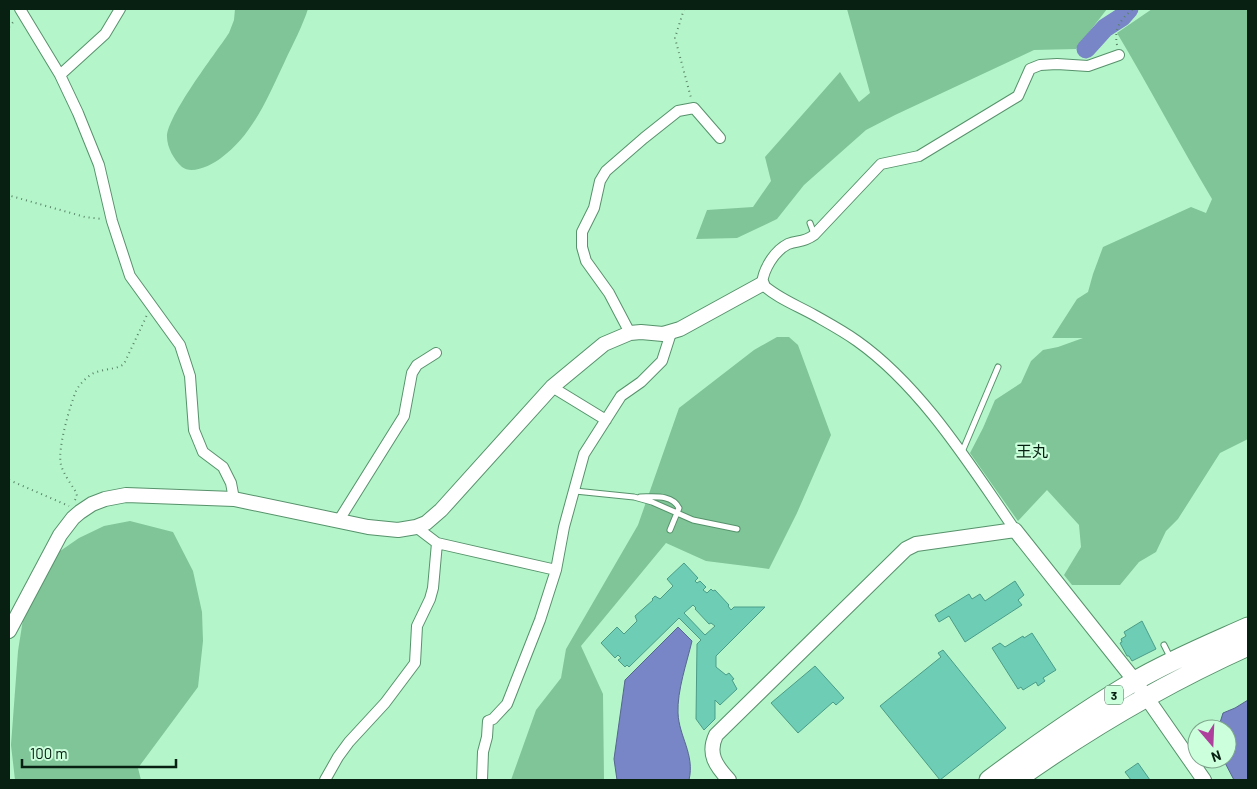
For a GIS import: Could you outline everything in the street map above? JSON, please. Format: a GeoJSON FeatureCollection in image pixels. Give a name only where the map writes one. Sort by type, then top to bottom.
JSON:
{"type":"FeatureCollection","features":[{"type":"Feature","properties":{"kind":"highway","name":"3"},"geometry":{"type":"LineString","coordinates":[[989,780],[1067,724],[1135,681],[1248,627]]}},
{"type":"Feature","properties":{"kind":"highway","name":"3"},"geometry":{"type":"LineString","coordinates":[[1016,780],[1113,715],[1208,664],[1248,646]]}},
{"type":"Feature","properties":{"kind":"street"},"geometry":{"type":"LineString","coordinates":[[20,9],[60,75],[78,113],[99,165],[112,220],[130,276],[180,345],[190,376],[194,430],[203,452],[223,467],[231,483],[234,499]]}},
{"type":"Feature","properties":{"kind":"street"},"geometry":{"type":"LineString","coordinates":[[60,75],[105,34],[120,9]]}},
{"type":"Feature","properties":{"kind":"street"},"geometry":{"type":"LineString","coordinates":[[762,284],[763,274],[779,250],[788,244],[806,241],[814,235],[881,164],[919,156],[1018,96],[1030,69],[1040,65],[1056,64],[1088,66],[1118,55]]}},
{"type":"Feature","properties":{"kind":"street"},"geometry":{"type":"LineString","coordinates":[[630,333],[609,293],[586,261],[582,247],[582,232],[594,208],[600,181],[606,171],[678,111],[694,108],[720,138]]}},
{"type":"Feature","properties":{"kind":"street"},"geometry":{"type":"LineString","coordinates":[[9,631],[60,535],[73,518],[76,510],[98,501],[126,495],[234,499],[368,527],[398,530],[416,527],[426,523],[441,510],[552,388],[604,344],[630,333],[671,333],[762,284]]}},
{"type":"Feature","properties":{"kind":"street"},"geometry":{"type":"LineString","coordinates":[[762,284],[777,296],[815,315],[857,341],[892,370],[940,423],[1015,530],[1135,681],[1204,780]]}},
{"type":"Feature","properties":{"kind":"street"},"geometry":{"type":"LineString","coordinates":[[482,780],[483,752],[488,722],[507,704],[540,620],[556,570],[564,527],[584,454],[621,396],[641,382],[662,360],[671,333]]}},
{"type":"Feature","properties":{"kind":"street"},"geometry":{"type":"LineString","coordinates":[[340,520],[404,416],[412,373],[417,365],[436,353]]}},
{"type":"Feature","properties":{"kind":"street"},"geometry":{"type":"LineString","coordinates":[[552,388],[606,420]]}},
{"type":"Feature","properties":{"kind":"street"},"geometry":{"type":"LineString","coordinates":[[416,527],[437,543],[556,570]]}},
{"type":"Feature","properties":{"kind":"street"},"geometry":{"type":"LineString","coordinates":[[729,780],[713,760],[712,742],[716,735],[906,549],[916,544],[1015,530]]}},
{"type":"Feature","properties":{"kind":"street"},"geometry":{"type":"LineString","coordinates":[[325,780],[349,742],[385,703],[413,668],[416,658],[417,626],[430,599],[433,588],[437,543]]}},
{"type":"Feature","properties":{"kind":"lane"},"geometry":{"type":"LineString","coordinates":[[810,224],[814,235]]}},
{"type":"Feature","properties":{"kind":"lane"},"geometry":{"type":"LineString","coordinates":[[962,452],[998,367]]}},
{"type":"Feature","properties":{"kind":"lane"},"geometry":{"type":"LineString","coordinates":[[575,491],[673,499],[679,508],[670,530]]}},
{"type":"Feature","properties":{"kind":"lane"},"geometry":{"type":"LineString","coordinates":[[634,497],[652,502],[693,520],[738,529]]}},
{"type":"Feature","properties":{"kind":"lane"},"geometry":{"type":"LineString","coordinates":[[1164,645],[1173,662]]}},
{"type":"Feature","properties":{"kind":"path"},"geometry":{"type":"LineString","coordinates":[[684,9],[675,38],[694,108]]}},
{"type":"Feature","properties":{"kind":"path"},"geometry":{"type":"LineString","coordinates":[[1118,55],[1115,34],[1121,22],[1133,9]]}},
{"type":"Feature","properties":{"kind":"path"},"geometry":{"type":"LineString","coordinates":[[9,200],[11,196],[85,217],[112,220]]}},
{"type":"Feature","properties":{"kind":"path"},"geometry":{"type":"LineString","coordinates":[[9,480],[76,510],[77,496],[60,464],[60,450],[63,433],[77,390],[82,382],[94,372],[124,364],[151,306]]}},
{"type":"Feature","properties":{"kind":"green space"},"geometry":{"type":"Polygon","coordinates":[[[235,9],[308,9],[266,101],[242,138],[232,149],[213,163],[196,170],[186,169],[176,161],[170,149],[167,141],[169,127],[183,100],[229,33],[234,20],[235,9]]]}},
{"type":"Feature","properties":{"kind":"green space"},"geometry":{"type":"Polygon","coordinates":[[[847,9],[1107,9],[1076,49],[1034,50],[866,130],[804,185],[777,219],[737,238],[696,239],[707,210],[753,207],[771,181],[765,157],[840,72],[859,102],[870,93],[847,9]]]}},
{"type":"Feature","properties":{"kind":"green space"},"geometry":{"type":"Polygon","coordinates":[[[1152,9],[1248,9],[1248,439],[1220,453],[1178,519],[1166,531],[1156,552],[1139,562],[1120,585],[1072,585],[1064,575],[1081,547],[1079,525],[1047,490],[1018,521],[970,453],[995,400],[1021,383],[1031,361],[1043,350],[1083,338],[1052,338],[1077,299],[1088,292],[1103,247],[1191,207],[1206,213],[1212,199],[1117,33],[1152,9]]]}},
{"type":"Feature","properties":{"kind":"green space"},"geometry":{"type":"Polygon","coordinates":[[[777,337],[789,337],[798,345],[831,435],[797,513],[769,569],[706,561],[666,543],[581,646],[603,694],[604,780],[511,780],[536,710],[561,678],[566,649],[638,525],[679,408],[754,350],[777,337]]]}},
{"type":"Feature","properties":{"kind":"green space"},"geometry":{"type":"Polygon","coordinates":[[[130,521],[173,532],[193,571],[202,612],[203,641],[198,687],[138,768],[141,780],[15,780],[11,745],[18,651],[27,594],[40,565],[79,538],[104,526],[130,521]]]}},
{"type":"Feature","properties":{"kind":"water"},"geometry":{"type":"Polygon","coordinates":[[[678,627],[692,641],[678,704],[679,722],[690,762],[689,780],[617,780],[614,759],[625,680],[678,627]]]}},
{"type":"Feature","properties":{"kind":"water"},"geometry":{"type":"Polygon","coordinates":[[[1248,700],[1248,780],[1234,780],[1228,769],[1237,769],[1237,719],[1221,719],[1223,713],[1248,700]]]}},
{"type":"Feature","properties":{"kind":"building"},"geometry":{"type":"Polygon","coordinates":[[[684,563],[698,578],[695,581],[697,583],[700,581],[706,587],[703,590],[707,593],[711,589],[715,590],[729,605],[731,610],[734,607],[765,607],[716,656],[716,667],[726,675],[729,673],[734,679],[732,680],[737,689],[720,705],[715,700],[715,719],[704,730],[696,719],[697,644],[701,640],[679,618],[629,667],[627,665],[625,667],[618,660],[621,658],[618,655],[615,658],[601,643],[617,627],[624,634],[637,621],[635,616],[655,596],[660,599],[673,586],[667,579],[684,563]],[[693,605],[684,613],[705,635],[715,626],[711,623],[709,624],[693,605]]]}},
{"type":"Feature","properties":{"kind":"building"},"geometry":{"type":"Polygon","coordinates":[[[1015,581],[1024,595],[1018,600],[1022,605],[965,642],[949,616],[939,622],[935,615],[969,594],[972,599],[980,594],[985,601],[1015,581]]]}},
{"type":"Feature","properties":{"kind":"building"},"geometry":{"type":"Polygon","coordinates":[[[1142,621],[1156,649],[1132,661],[1120,643],[1122,642],[1121,639],[1126,636],[1124,632],[1142,621]]]}},
{"type":"Feature","properties":{"kind":"building"},"geometry":{"type":"Polygon","coordinates":[[[1032,633],[1056,670],[1043,678],[1045,681],[1038,686],[1036,682],[1023,690],[1021,687],[1018,689],[992,648],[1000,643],[1005,647],[1032,633]]]}},
{"type":"Feature","properties":{"kind":"building"},"geometry":{"type":"Polygon","coordinates":[[[943,650],[1006,728],[940,780],[880,706],[941,657],[938,653],[943,650]]]}},
{"type":"Feature","properties":{"kind":"building"},"geometry":{"type":"Polygon","coordinates":[[[815,666],[844,698],[836,705],[833,702],[798,733],[771,703],[815,666]]]}},
{"type":"Feature","properties":{"kind":"building"},"geometry":{"type":"Polygon","coordinates":[[[1138,763],[1150,780],[1131,780],[1125,772],[1138,763]]]}},
{"type":"Feature","properties":{"kind":"waterway"},"geometry":{"type":"LineString","coordinates":[[1086,49],[1105,28],[1122,17],[1129,9]]}},
{"type":"Feature","properties":{"kind":"district","name":"王丸"},"geometry":{"type":"Point","coordinates":[1032,450]}}]}
